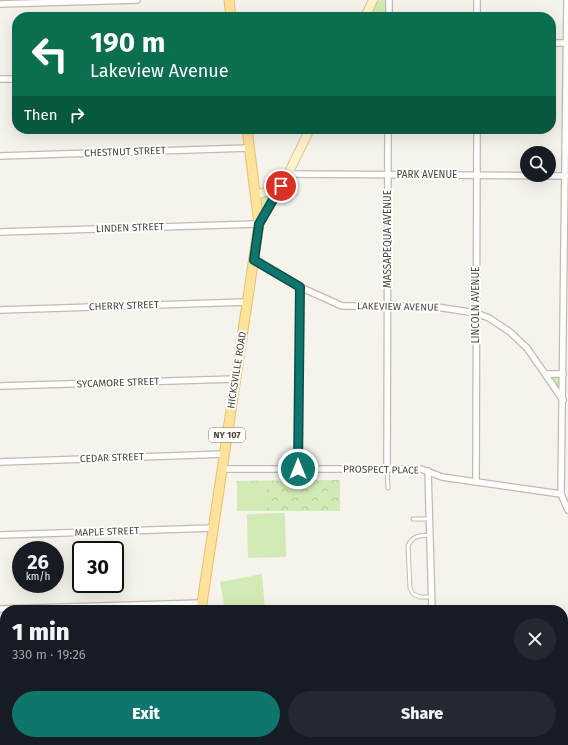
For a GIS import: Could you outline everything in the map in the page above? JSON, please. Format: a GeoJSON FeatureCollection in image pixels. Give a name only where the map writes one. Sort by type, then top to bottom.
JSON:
{"type":"FeatureCollection","features":[{"type":"Feature","properties":{"kind":"main road"},"geometry":{"type":"LineString","coordinates":[[229,0],[230,12]]}},
{"type":"Feature","properties":{"kind":"main road"},"geometry":{"type":"LineString","coordinates":[[367,12],[372,0]]}},
{"type":"Feature","properties":{"kind":"main road","name":"HICKSVILLE ROAD"},"geometry":{"type":"LineString","coordinates":[[202,605],[259,224],[247,134]]}},
{"type":"Feature","properties":{"kind":"main road"},"geometry":{"type":"LineString","coordinates":[[259,224],[288,174],[308,134]]}},
{"type":"Feature","properties":{"kind":"main road"},"geometry":{"type":"LineString","coordinates":[[256,194],[272,191],[281,186]]}},
{"type":"Feature","properties":{"kind":"street"},"geometry":{"type":"LineString","coordinates":[[0,4],[137,0]]}},
{"type":"Feature","properties":{"kind":"street"},"geometry":{"type":"LineString","coordinates":[[389,0],[389,12]]}},
{"type":"Feature","properties":{"kind":"street"},"geometry":{"type":"LineString","coordinates":[[477,0],[477,12]]}},
{"type":"Feature","properties":{"kind":"street"},"geometry":{"type":"LineString","coordinates":[[567,0],[568,43],[562,494],[568,510]]}},
{"type":"Feature","properties":{"kind":"street"},"geometry":{"type":"LineString","coordinates":[[556,42],[568,43]]}},
{"type":"Feature","properties":{"kind":"street"},"geometry":{"type":"LineString","coordinates":[[0,79],[12,79]]}},
{"type":"Feature","properties":{"kind":"street","name":"MASSAPEQUA AVENUE"},"geometry":{"type":"LineString","coordinates":[[387,469],[388,134]]}},
{"type":"Feature","properties":{"kind":"street","name":"LINCOLN AVENUE"},"geometry":{"type":"LineString","coordinates":[[476,482],[477,134]]}},
{"type":"Feature","properties":{"kind":"street","name":"CHESTNUT STREET"},"geometry":{"type":"LineString","coordinates":[[0,156],[249,148]]}},
{"type":"Feature","properties":{"kind":"street","name":"PARK AVENUE"},"geometry":{"type":"LineString","coordinates":[[288,174],[566,176]]}},
{"type":"Feature","properties":{"kind":"street","name":"LINDEN STREET"},"geometry":{"type":"LineString","coordinates":[[0,232],[259,224]]}},
{"type":"Feature","properties":{"kind":"street","name":"LAKEVIEW AVENUE"},"geometry":{"type":"LineString","coordinates":[[254,260],[300,287],[342,306],[430,306],[476,313],[500,324],[520,340],[546,374],[563,400]]}},
{"type":"Feature","properties":{"kind":"street"},"geometry":{"type":"LineString","coordinates":[[298,469],[300,287]]}},
{"type":"Feature","properties":{"kind":"street","name":"CHERRY STREET"},"geometry":{"type":"LineString","coordinates":[[0,310],[247,302]]}},
{"type":"Feature","properties":{"kind":"street"},"geometry":{"type":"LineString","coordinates":[[546,374],[563,374]]}},
{"type":"Feature","properties":{"kind":"street","name":"SYCAMORE STREET"},"geometry":{"type":"LineString","coordinates":[[0,386],[236,379]]}},
{"type":"Feature","properties":{"kind":"street","name":"CEDAR STREET"},"geometry":{"type":"LineString","coordinates":[[0,462],[225,454]]}},
{"type":"Feature","properties":{"kind":"street","name":"PROSPECT PLACE"},"geometry":{"type":"LineString","coordinates":[[222,469],[421,469],[442,477],[562,494]]}},
{"type":"Feature","properties":{"kind":"street"},"geometry":{"type":"LineString","coordinates":[[428,471],[432,605]]}},
{"type":"Feature","properties":{"kind":"street","name":"MAPLE STREET"},"geometry":{"type":"LineString","coordinates":[[0,535],[213,528]]}},
{"type":"Feature","properties":{"kind":"lane"},"geometry":{"type":"LineString","coordinates":[[387,469],[388,488]]}},
{"type":"Feature","properties":{"kind":"lane"},"geometry":{"type":"LineString","coordinates":[[413,519],[430,518]]}},
{"type":"Feature","properties":{"kind":"lane"},"geometry":{"type":"LineString","coordinates":[[430,536],[416,536],[411,539],[408,546],[410,588],[413,594],[420,597],[432,597]]}},
{"type":"Feature","properties":{"kind":"green space"},"geometry":{"type":"Polygon","coordinates":[[[373,0],[387,0],[387,12],[368,12],[373,0]]]}},
{"type":"Feature","properties":{"kind":"green space"},"geometry":{"type":"Polygon","coordinates":[[[277,191],[260,222],[257,195],[277,191]]]}},
{"type":"Feature","properties":{"kind":"green space"},"geometry":{"type":"Polygon","coordinates":[[[548,375],[562,375],[562,396],[548,375]]]}},
{"type":"Feature","properties":{"kind":"green space"},"geometry":{"type":"Polygon","coordinates":[[[340,480],[340,511],[237,511],[237,481],[340,480]]]}},
{"type":"Feature","properties":{"kind":"green space"},"geometry":{"type":"Polygon","coordinates":[[[237,483],[267,483],[267,511],[237,511],[237,483]]]}},
{"type":"Feature","properties":{"kind":"green space"},"geometry":{"type":"Polygon","coordinates":[[[285,513],[286,557],[248,558],[247,514],[285,513]]]}},
{"type":"Feature","properties":{"kind":"green space"},"geometry":{"type":"Polygon","coordinates":[[[262,574],[265,605],[224,605],[220,582],[262,574]]]}},
{"type":"Feature","properties":{"kind":"route"},"geometry":{"type":"LineString","coordinates":[[281,186],[259,224],[254,260],[300,287],[298,469]]}}]}
